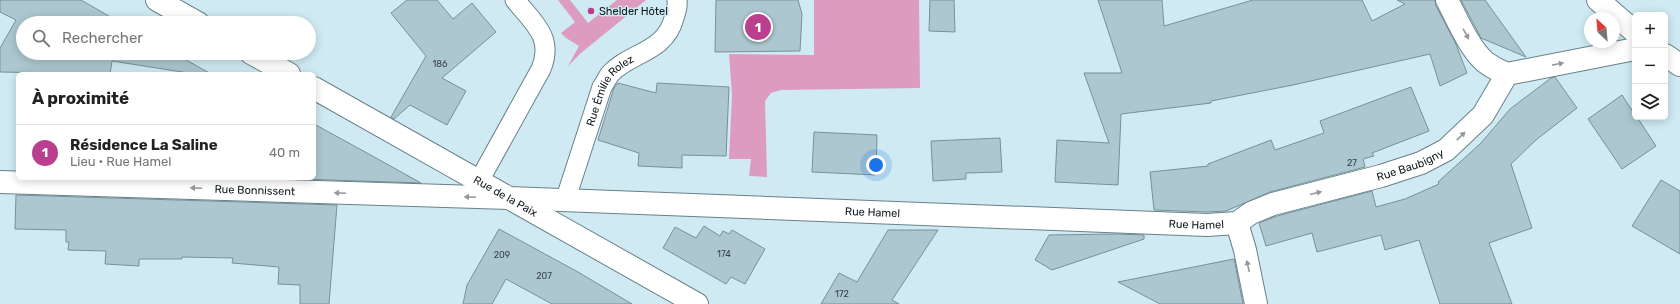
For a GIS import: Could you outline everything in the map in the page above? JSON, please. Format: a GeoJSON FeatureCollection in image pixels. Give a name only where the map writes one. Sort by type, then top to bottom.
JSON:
{"type":"FeatureCollection","features":[{"type":"Feature","properties":{"kind":"street"},"geometry":{"type":"LineString","coordinates":[[157,0],[186,16]]}},
{"type":"Feature","properties":{"kind":"street"},"geometry":{"type":"LineString","coordinates":[[1447,0],[1475,51],[1485,62],[1507,74],[1632,51]]}},
{"type":"Feature","properties":{"kind":"street"},"geometry":{"type":"LineString","coordinates":[[1598,0],[1632,29]]}},
{"type":"Feature","properties":{"kind":"street"},"geometry":{"type":"LineString","coordinates":[[1668,57],[1680,65]]}},
{"type":"Feature","properties":{"kind":"street"},"geometry":{"type":"LineString","coordinates":[[264,60],[285,72]]}},
{"type":"Feature","properties":{"kind":"street","name":"Rue Baubigny"},"geometry":{"type":"LineString","coordinates":[[1237,223],[1251,213],[1273,204],[1381,176],[1421,163],[1446,150],[1483,115],[1507,74]]}},
{"type":"Feature","properties":{"kind":"street","name":"Rue de la Paix"},"geometry":{"type":"LineString","coordinates":[[316,89],[509,198],[688,302]]}},
{"type":"Feature","properties":{"kind":"street","name":"Rue Bonnissent"},"geometry":{"type":"LineString","coordinates":[[0,182],[509,198]]}},
{"type":"Feature","properties":{"kind":"street","name":"Rue Hamel"},"geometry":{"type":"LineString","coordinates":[[509,198],[1207,225],[1237,223]]}},
{"type":"Feature","properties":{"kind":"street"},"geometry":{"type":"LineString","coordinates":[[1237,223],[1245,250],[1256,304]]}},
{"type":"Feature","properties":{"kind":"lane"},"geometry":{"type":"LineString","coordinates":[[479,181],[541,70],[546,53],[544,38],[539,29],[515,0]]}},
{"type":"Feature","properties":{"kind":"lane","name":"Rue Émilie Rolez"},"geometry":{"type":"LineString","coordinates":[[565,201],[602,87],[610,74],[649,50],[665,38],[673,23],[678,6],[677,0]]}},
{"type":"Feature","properties":{"kind":"shaded area"},"geometry":{"type":"Polygon","coordinates":[[[558,0],[570,0],[588,23],[617,0],[646,0],[581,53],[568,66],[579,46],[561,33],[575,22],[558,0]]]}},
{"type":"Feature","properties":{"kind":"shaded area"},"geometry":{"type":"Polygon","coordinates":[[[814,0],[919,0],[920,88],[781,90],[771,93],[765,101],[767,177],[749,176],[751,159],[729,159],[732,95],[729,54],[814,55],[814,0]]]}},
{"type":"Feature","properties":{"kind":"building"},"geometry":{"type":"Polygon","coordinates":[[[0,0],[81,0],[109,16],[16,16],[16,20],[0,12],[0,0]]]}},
{"type":"Feature","properties":{"kind":"building"},"geometry":{"type":"Polygon","coordinates":[[[407,0],[437,0],[453,19],[472,3],[496,32],[442,78],[466,91],[447,125],[410,105],[394,119],[391,117],[426,56],[391,13],[407,0]]]}},
{"type":"Feature","properties":{"kind":"building"},"geometry":{"type":"Polygon","coordinates":[[[716,0],[798,0],[802,14],[800,51],[715,52],[716,0]]]}},
{"type":"Feature","properties":{"kind":"building"},"geometry":{"type":"Polygon","coordinates":[[[930,0],[954,0],[955,32],[929,31],[930,0]]]}},
{"type":"Feature","properties":{"kind":"building"},"geometry":{"type":"Polygon","coordinates":[[[1098,0],[1162,0],[1164,26],[1253,0],[1362,0],[1372,21],[1405,4],[1397,0],[1435,0],[1436,6],[1455,42],[1467,73],[1440,86],[1430,54],[1293,85],[1211,101],[1211,103],[1121,114],[1118,185],[1055,182],[1057,140],[1109,143],[1084,73],[1122,73],[1098,0]]]}},
{"type":"Feature","properties":{"kind":"building"},"geometry":{"type":"Polygon","coordinates":[[[1461,0],[1485,0],[1526,57],[1481,38],[1461,0]]]}},
{"type":"Feature","properties":{"kind":"building"},"geometry":{"type":"Polygon","coordinates":[[[16,20],[16,60],[186,60],[207,72],[182,72],[112,61],[110,72],[0,72],[0,48],[16,20]]]}},
{"type":"Feature","properties":{"kind":"building"},"geometry":{"type":"Polygon","coordinates":[[[1555,77],[1577,108],[1536,140],[1511,164],[1532,228],[1489,243],[1512,304],[1440,304],[1419,240],[1385,250],[1381,235],[1317,252],[1312,233],[1266,246],[1259,223],[1277,216],[1372,191],[1376,207],[1405,199],[1439,184],[1438,182],[1481,143],[1510,109],[1551,78],[1555,77]]]}},
{"type":"Feature","properties":{"kind":"building"},"geometry":{"type":"Polygon","coordinates":[[[618,83],[656,93],[657,83],[729,87],[726,156],[682,155],[682,168],[638,166],[639,153],[598,140],[614,88],[618,83]]]}},
{"type":"Feature","properties":{"kind":"building"},"geometry":{"type":"Polygon","coordinates":[[[1411,87],[1429,131],[1372,153],[1374,156],[1363,159],[1365,167],[1270,192],[1226,211],[1207,212],[1154,210],[1150,172],[1208,166],[1208,164],[1271,140],[1275,150],[1324,133],[1320,121],[1411,87]]]}},
{"type":"Feature","properties":{"kind":"building"},"geometry":{"type":"Polygon","coordinates":[[[1622,95],[1632,110],[1632,120],[1639,120],[1656,146],[1622,169],[1588,119],[1622,95]]]}},
{"type":"Feature","properties":{"kind":"building"},"geometry":{"type":"Polygon","coordinates":[[[316,125],[421,183],[316,180],[316,125]]]}},
{"type":"Feature","properties":{"kind":"building"},"geometry":{"type":"Polygon","coordinates":[[[814,132],[877,135],[876,175],[812,172],[814,132]]]}},
{"type":"Feature","properties":{"kind":"building"},"geometry":{"type":"Polygon","coordinates":[[[1000,138],[1002,172],[966,173],[966,179],[933,181],[931,141],[1000,138]]]}},
{"type":"Feature","properties":{"kind":"building"},"geometry":{"type":"Polygon","coordinates":[[[1661,180],[1680,191],[1680,254],[1632,226],[1661,180]]]}},
{"type":"Feature","properties":{"kind":"building"},"geometry":{"type":"Polygon","coordinates":[[[16,195],[337,205],[329,304],[300,304],[300,285],[278,284],[279,267],[232,263],[233,258],[182,257],[182,259],[139,259],[139,266],[105,264],[106,251],[68,250],[69,242],[66,242],[66,230],[15,229],[16,195]]]}},
{"type":"Feature","properties":{"kind":"building"},"geometry":{"type":"Polygon","coordinates":[[[704,226],[720,236],[723,231],[729,234],[732,230],[765,249],[745,284],[731,277],[726,284],[663,248],[675,227],[696,238],[704,226]]]}},
{"type":"Feature","properties":{"kind":"building"},"geometry":{"type":"Polygon","coordinates":[[[499,229],[578,272],[632,304],[552,304],[506,279],[492,304],[463,304],[467,285],[499,229]]]}},
{"type":"Feature","properties":{"kind":"building"},"geometry":{"type":"Polygon","coordinates":[[[888,230],[938,230],[892,300],[899,304],[821,304],[839,273],[857,282],[888,230]]]}},
{"type":"Feature","properties":{"kind":"building"},"geometry":{"type":"Polygon","coordinates":[[[1049,235],[1144,235],[1144,239],[1052,270],[1035,260],[1049,235]]]}},
{"type":"Feature","properties":{"kind":"building"},"geometry":{"type":"Polygon","coordinates":[[[1234,259],[1243,304],[1160,304],[1118,282],[1234,259]]]}},
{"type":"Feature","properties":{"kind":"place","name":"Shelder Hôtel"},"geometry":{"type":"Point","coordinates":[591,11]}},
{"type":"Feature","properties":{"kind":"place","name":"Résidence La Saline"},"geometry":{"type":"Point","coordinates":[758,27]}}]}
